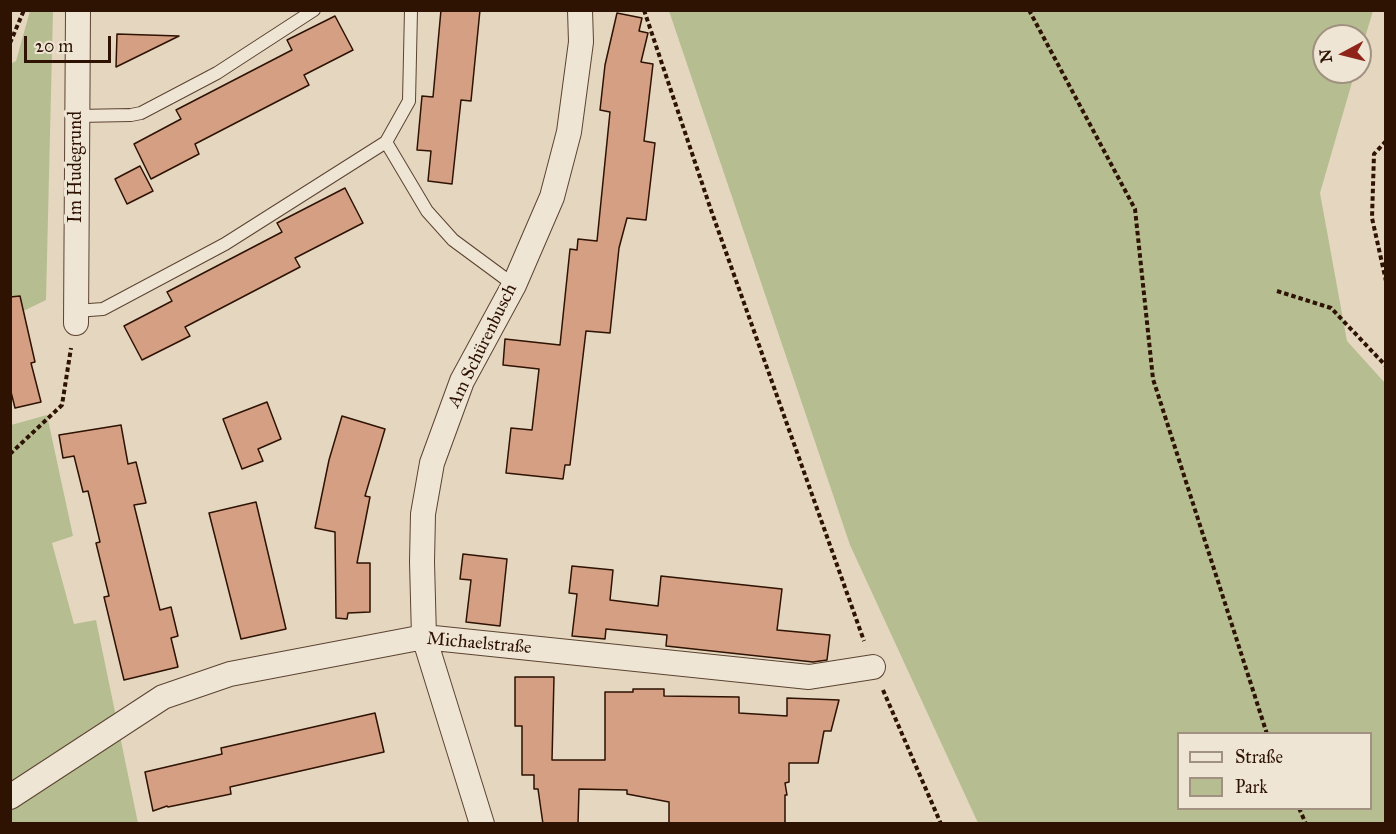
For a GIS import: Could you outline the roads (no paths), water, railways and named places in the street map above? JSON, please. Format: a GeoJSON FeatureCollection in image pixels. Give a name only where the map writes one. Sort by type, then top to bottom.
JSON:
{"type":"FeatureCollection","features":[{"type":"Feature","properties":{"kind":"street","name":"Im Hudegrund"},"geometry":{"type":"LineString","coordinates":[[76,317],[78,10]]}},
{"type":"Feature","properties":{"kind":"street","name":"Am Schürenbusch"},"geometry":{"type":"LineString","coordinates":[[482,824],[424,637],[423,514],[432,464],[462,381],[514,285],[552,197],[569,132],[581,42],[580,10]]}},
{"type":"Feature","properties":{"kind":"street","name":"Michaelstraße"},"geometry":{"type":"LineString","coordinates":[[10,797],[163,698],[230,674],[424,637],[809,677],[873,667]]}},
{"type":"Feature","properties":{"kind":"lane"},"geometry":{"type":"LineString","coordinates":[[77,116],[141,113],[217,73],[314,10]]}},
{"type":"Feature","properties":{"kind":"lane"},"geometry":{"type":"LineString","coordinates":[[76,317],[104,309],[225,244],[386,142],[409,100],[411,10]]}},
{"type":"Feature","properties":{"kind":"lane"},"geometry":{"type":"LineString","coordinates":[[386,142],[427,211],[453,240],[514,285]]}}]}
